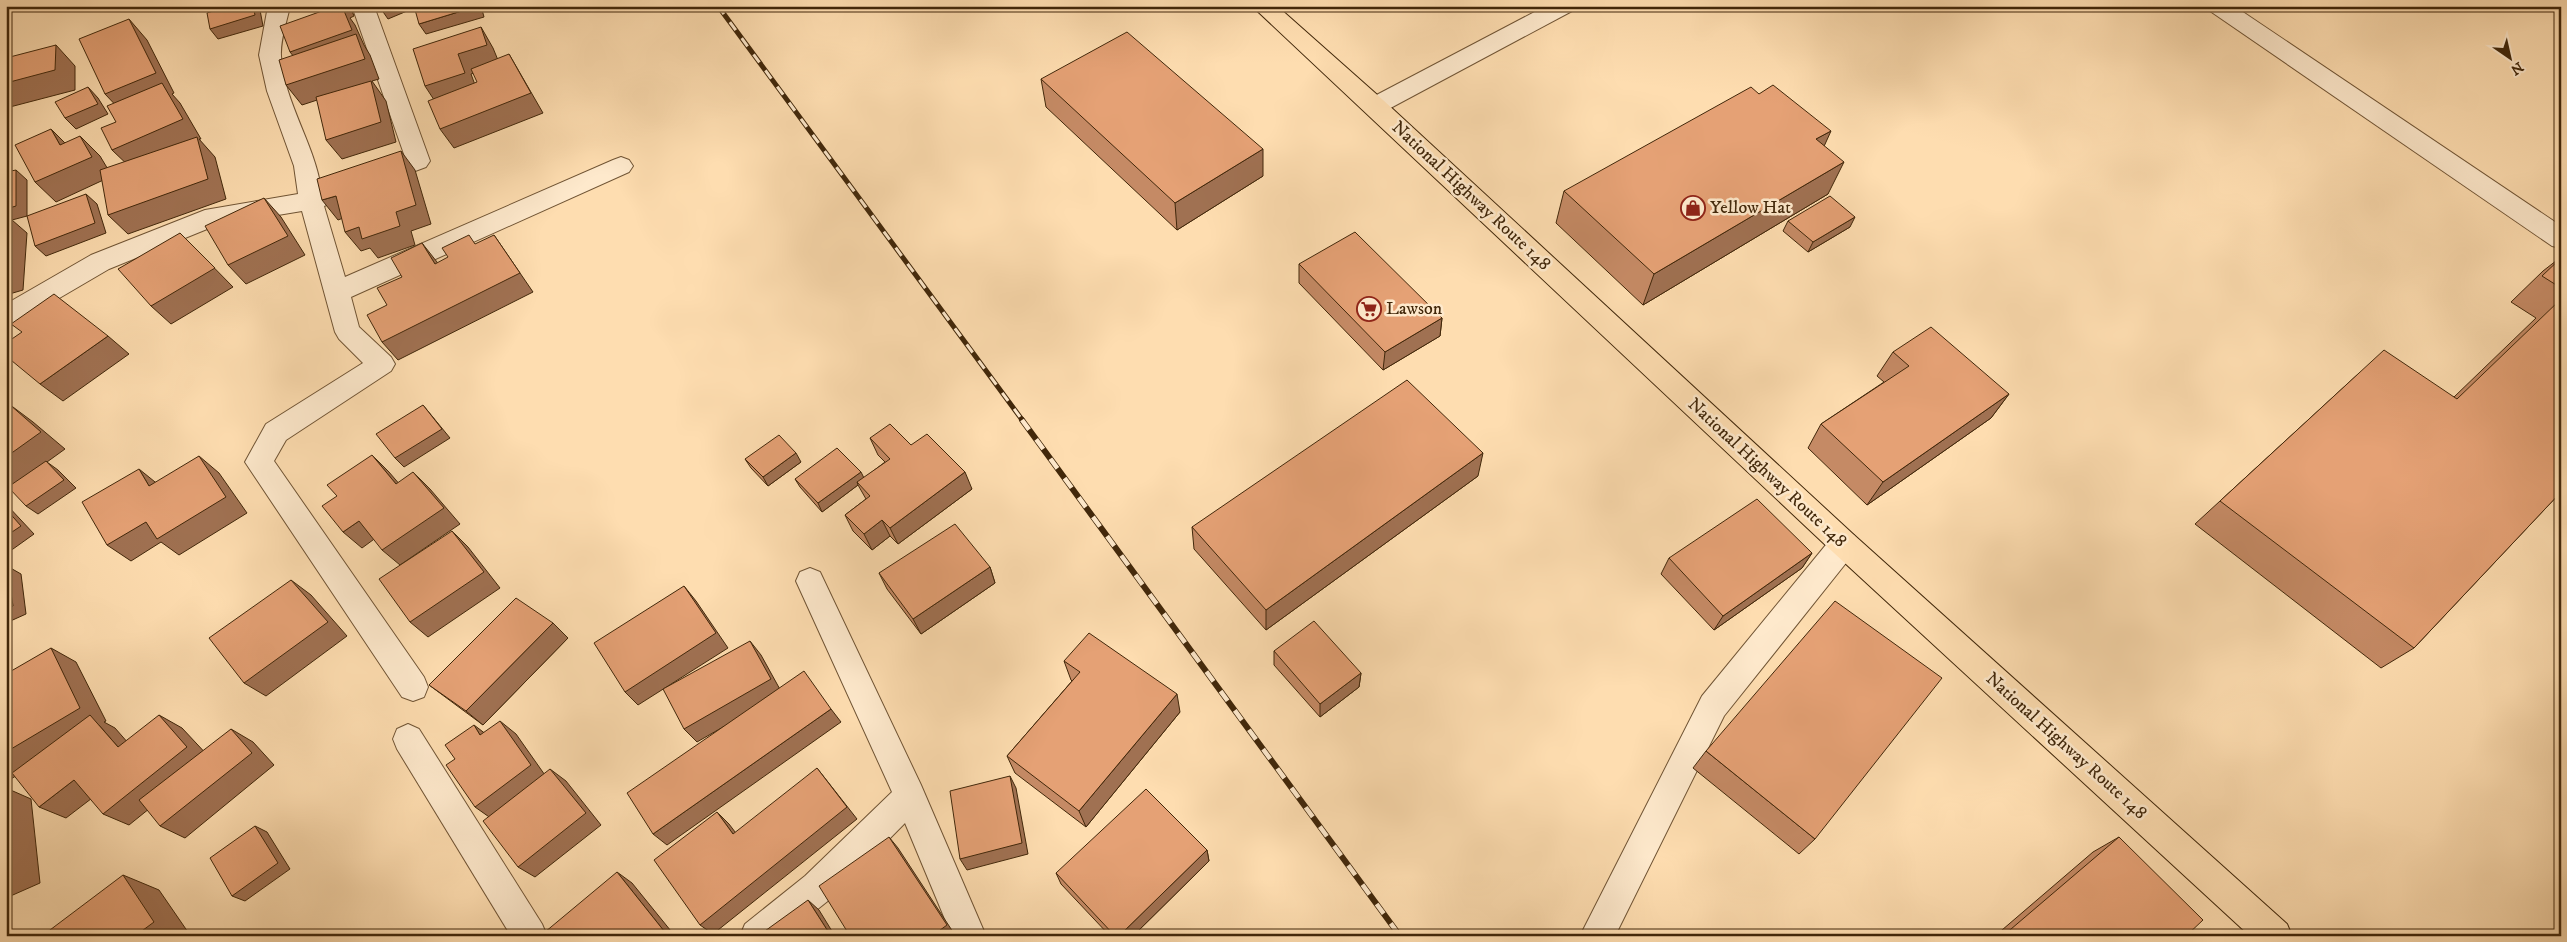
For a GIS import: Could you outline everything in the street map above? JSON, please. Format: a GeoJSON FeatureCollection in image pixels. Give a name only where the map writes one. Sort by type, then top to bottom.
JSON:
{"type":"FeatureCollection","features":[{"type":"Feature","properties":{"kind":"highway","name":"National Highway Route 148"},"geometry":{"type":"LineString","coordinates":[[1263,6],[1375,106],[1844,544],[2275,936]]}},
{"type":"Feature","properties":{"kind":"street"},"geometry":{"type":"LineString","coordinates":[[280,6],[270,55],[278,91],[306,166],[311,201],[348,332],[382,364],[276,432],[259,462],[413,687]]}},
{"type":"Feature","properties":{"kind":"street"},"geometry":{"type":"LineString","coordinates":[[6,318],[100,262],[214,216],[311,201],[418,161],[363,6]]}},
{"type":"Feature","properties":{"kind":"street"},"geometry":{"type":"LineString","coordinates":[[1375,106],[1564,6]]}},
{"type":"Feature","properties":{"kind":"street"},"geometry":{"type":"LineString","coordinates":[[2218,6],[2561,239]]}},
{"type":"Feature","properties":{"kind":"street"},"geometry":{"type":"LineString","coordinates":[[337,292],[621,166]]}},
{"type":"Feature","properties":{"kind":"street"},"geometry":{"type":"LineString","coordinates":[[1597,936],[1713,706],[1844,544]]}},
{"type":"Feature","properties":{"kind":"street"},"geometry":{"type":"LineString","coordinates":[[810,581],[910,796],[970,936]]}},
{"type":"Feature","properties":{"kind":"street"},"geometry":{"type":"LineString","coordinates":[[408,739],[530,936]]}},
{"type":"Feature","properties":{"kind":"street"},"geometry":{"type":"LineString","coordinates":[[757,936],[817,888],[910,796]]}},
{"type":"Feature","properties":{"kind":"building"},"geometry":{"type":"Polygon","coordinates":[[[229,6],[253,6],[255,15],[210,29],[207,13],[229,6]]]}},
{"type":"Feature","properties":{"kind":"building"},"geometry":{"type":"Polygon","coordinates":[[[316,6],[336,6],[318,13],[316,6]]]}},
{"type":"Feature","properties":{"kind":"building"},"geometry":{"type":"Polygon","coordinates":[[[336,6],[342,6],[352,30],[290,52],[280,26],[336,6]]]}},
{"type":"Feature","properties":{"kind":"building"},"geometry":{"type":"Polygon","coordinates":[[[414,6],[478,6],[419,24],[414,6]]]}},
{"type":"Feature","properties":{"kind":"building"},"geometry":{"type":"Polygon","coordinates":[[[129,19],[156,73],[105,94],[79,39],[129,19]]]}},
{"type":"Feature","properties":{"kind":"building"},"geometry":{"type":"Polygon","coordinates":[[[481,27],[487,45],[458,54],[465,73],[425,86],[413,49],[481,27]]]}},
{"type":"Feature","properties":{"kind":"building"},"geometry":{"type":"Polygon","coordinates":[[[1127,32],[1263,149],[1175,203],[1041,79],[1127,32]]]}},
{"type":"Feature","properties":{"kind":"building"},"geometry":{"type":"Polygon","coordinates":[[[356,34],[365,59],[286,85],[279,60],[356,34]]]}},
{"type":"Feature","properties":{"kind":"building"},"geometry":{"type":"Polygon","coordinates":[[[56,45],[55,70],[6,83],[6,58],[56,45]]]}},
{"type":"Feature","properties":{"kind":"building"},"geometry":{"type":"Polygon","coordinates":[[[509,54],[531,93],[440,129],[428,101],[477,82],[471,69],[509,54]]]}},
{"type":"Feature","properties":{"kind":"building"},"geometry":{"type":"Polygon","coordinates":[[[371,81],[381,122],[326,140],[316,97],[371,81]]]}},
{"type":"Feature","properties":{"kind":"building"},"geometry":{"type":"Polygon","coordinates":[[[162,83],[183,119],[112,150],[101,128],[116,122],[107,106],[162,83]]]}},
{"type":"Feature","properties":{"kind":"building","name":"Yellow Hat"},"geometry":{"type":"Polygon","coordinates":[[[1773,85],[1831,131],[1816,139],[1844,162],[1654,274],[1564,191],[1751,87],[1759,94],[1773,85]]]}},
{"type":"Feature","properties":{"kind":"building"},"geometry":{"type":"Polygon","coordinates":[[[88,87],[98,104],[65,118],[55,102],[88,87]]]}},
{"type":"Feature","properties":{"kind":"building"},"geometry":{"type":"Polygon","coordinates":[[[51,129],[60,145],[80,136],[92,157],[35,182],[15,145],[51,129]]]}},
{"type":"Feature","properties":{"kind":"building"},"geometry":{"type":"Polygon","coordinates":[[[197,137],[208,179],[108,215],[100,170],[197,137]]]}},
{"type":"Feature","properties":{"kind":"building"},"geometry":{"type":"Polygon","coordinates":[[[401,151],[416,205],[396,212],[400,226],[362,239],[359,227],[345,232],[336,196],[322,200],[317,179],[401,151]]]}},
{"type":"Feature","properties":{"kind":"building"},"geometry":{"type":"Polygon","coordinates":[[[16,170],[16,206],[6,209],[6,172],[16,170]]]}},
{"type":"Feature","properties":{"kind":"building"},"geometry":{"type":"Polygon","coordinates":[[[86,194],[95,223],[35,246],[27,216],[86,194]]]}},
{"type":"Feature","properties":{"kind":"building"},"geometry":{"type":"Polygon","coordinates":[[[1830,196],[1855,217],[1813,242],[1788,221],[1830,196]]]}},
{"type":"Feature","properties":{"kind":"building"},"geometry":{"type":"Polygon","coordinates":[[[264,198],[288,236],[228,265],[205,226],[264,198]]]}},
{"type":"Feature","properties":{"kind":"building","name":"Lawson"},"geometry":{"type":"Polygon","coordinates":[[[1355,232],[1442,318],[1385,352],[1299,264],[1355,232]]]}},
{"type":"Feature","properties":{"kind":"building"},"geometry":{"type":"Polygon","coordinates":[[[180,233],[215,268],[151,306],[118,269],[180,233]]]}},
{"type":"Feature","properties":{"kind":"building"},"geometry":{"type":"Polygon","coordinates":[[[469,235],[475,244],[494,235],[520,273],[382,342],[367,315],[387,305],[377,288],[402,277],[391,258],[422,243],[435,264],[448,257],[442,248],[469,235]]]}},
{"type":"Feature","properties":{"kind":"building"},"geometry":{"type":"Polygon","coordinates":[[[2561,258],[2561,288],[2542,276],[2561,258]]]}},
{"type":"Feature","properties":{"kind":"building"},"geometry":{"type":"Polygon","coordinates":[[[54,294],[108,336],[40,384],[6,356],[6,343],[22,332],[11,324],[54,294]]]}},
{"type":"Feature","properties":{"kind":"building"},"geometry":{"type":"Polygon","coordinates":[[[2561,299],[2561,492],[2414,648],[2220,501],[2384,350],[2457,399],[2561,299]]]}},
{"type":"Feature","properties":{"kind":"building"},"geometry":{"type":"Polygon","coordinates":[[[1931,327],[2009,394],[1883,482],[1821,424],[1909,366],[1893,352],[1931,327]]]}},
{"type":"Feature","properties":{"kind":"building"},"geometry":{"type":"Polygon","coordinates":[[[1407,380],[1483,453],[1266,610],[1192,527],[1407,380]]]}},
{"type":"Feature","properties":{"kind":"building"},"geometry":{"type":"Polygon","coordinates":[[[9,404],[41,432],[6,457],[6,406],[9,404]]]}},
{"type":"Feature","properties":{"kind":"building"},"geometry":{"type":"Polygon","coordinates":[[[423,405],[442,429],[395,458],[376,434],[423,405]]]}},
{"type":"Feature","properties":{"kind":"building"},"geometry":{"type":"Polygon","coordinates":[[[890,424],[911,445],[927,434],[965,472],[890,528],[882,520],[864,534],[845,515],[870,496],[857,482],[890,459],[870,438],[890,424]]]}},
{"type":"Feature","properties":{"kind":"building"},"geometry":{"type":"Polygon","coordinates":[[[779,435],[796,453],[763,477],[745,459],[779,435]]]}},
{"type":"Feature","properties":{"kind":"building"},"geometry":{"type":"Polygon","coordinates":[[[837,448],[861,472],[818,503],[795,479],[837,448]]]}},
{"type":"Feature","properties":{"kind":"building"},"geometry":{"type":"Polygon","coordinates":[[[372,455],[396,484],[413,472],[444,508],[382,550],[359,521],[343,532],[322,506],[337,496],[327,485],[372,455]]]}},
{"type":"Feature","properties":{"kind":"building"},"geometry":{"type":"Polygon","coordinates":[[[199,456],[226,497],[157,539],[146,522],[107,545],[82,502],[139,469],[149,486],[199,456]]]}},
{"type":"Feature","properties":{"kind":"building"},"geometry":{"type":"Polygon","coordinates":[[[46,461],[64,480],[26,506],[8,487],[46,461]]]}},
{"type":"Feature","properties":{"kind":"building"},"geometry":{"type":"Polygon","coordinates":[[[1757,499],[1812,553],[1723,616],[1669,558],[1757,499]]]}},
{"type":"Feature","properties":{"kind":"building"},"geometry":{"type":"Polygon","coordinates":[[[6,509],[21,526],[6,536],[6,509]]]}},
{"type":"Feature","properties":{"kind":"building"},"geometry":{"type":"Polygon","coordinates":[[[955,524],[990,567],[913,619],[879,573],[955,524]]]}},
{"type":"Feature","properties":{"kind":"building"},"geometry":{"type":"Polygon","coordinates":[[[452,531],[484,572],[410,622],[379,579],[452,531]]]}},
{"type":"Feature","properties":{"kind":"building"},"geometry":{"type":"Polygon","coordinates":[[[6,566],[13,606],[6,609],[6,566]]]}},
{"type":"Feature","properties":{"kind":"building"},"geometry":{"type":"Polygon","coordinates":[[[291,580],[328,622],[244,683],[209,638],[291,580]]]}},
{"type":"Feature","properties":{"kind":"building"},"geometry":{"type":"Polygon","coordinates":[[[684,586],[716,633],[625,692],[594,643],[684,586]]]}},
{"type":"Feature","properties":{"kind":"building"},"geometry":{"type":"Polygon","coordinates":[[[516,598],[553,623],[466,711],[429,685],[516,598]]]}},
{"type":"Feature","properties":{"kind":"building"},"geometry":{"type":"Polygon","coordinates":[[[1835,601],[1942,678],[1815,839],[1706,751],[1835,601]]]}},
{"type":"Feature","properties":{"kind":"building"},"geometry":{"type":"Polygon","coordinates":[[[1314,621],[1361,673],[1320,704],[1274,651],[1314,621]]]}},
{"type":"Feature","properties":{"kind":"building"},"geometry":{"type":"Polygon","coordinates":[[[1089,633],[1177,694],[1079,811],[1007,756],[1080,672],[1064,661],[1089,633]]]}},
{"type":"Feature","properties":{"kind":"building"},"geometry":{"type":"Polygon","coordinates":[[[750,641],[771,679],[684,729],[663,689],[750,641]]]}},
{"type":"Feature","properties":{"kind":"building"},"geometry":{"type":"Polygon","coordinates":[[[51,648],[80,708],[6,752],[6,674],[51,648]]]}},
{"type":"Feature","properties":{"kind":"building"},"geometry":{"type":"Polygon","coordinates":[[[804,671],[831,709],[653,834],[627,793],[804,671]]]}},
{"type":"Feature","properties":{"kind":"building"},"geometry":{"type":"Polygon","coordinates":[[[90,715],[118,747],[159,715],[187,747],[103,814],[74,780],[39,807],[12,773],[90,715]]]}},
{"type":"Feature","properties":{"kind":"building"},"geometry":{"type":"Polygon","coordinates":[[[500,721],[531,765],[475,807],[446,765],[455,759],[445,745],[474,725],[480,735],[500,721]]]}},
{"type":"Feature","properties":{"kind":"building"},"geometry":{"type":"Polygon","coordinates":[[[231,729],[252,753],[160,826],[139,800],[231,729]]]}},
{"type":"Feature","properties":{"kind":"building"},"geometry":{"type":"Polygon","coordinates":[[[817,768],[847,807],[700,925],[654,860],[717,812],[733,834],[817,768]]]}},
{"type":"Feature","properties":{"kind":"building"},"geometry":{"type":"Polygon","coordinates":[[[550,769],[586,813],[518,867],[483,821],[550,769]]]}},
{"type":"Feature","properties":{"kind":"building"},"geometry":{"type":"Polygon","coordinates":[[[1010,776],[1022,843],[960,859],[950,791],[1010,776]]]}},
{"type":"Feature","properties":{"kind":"building"},"geometry":{"type":"Polygon","coordinates":[[[1146,789],[1207,850],[1119,936],[1115,936],[1056,873],[1146,789]]]}},
{"type":"Feature","properties":{"kind":"building"},"geometry":{"type":"Polygon","coordinates":[[[6,821],[11,872],[6,875],[6,821]]]}},
{"type":"Feature","properties":{"kind":"building"},"geometry":{"type":"Polygon","coordinates":[[[255,826],[278,863],[232,896],[210,858],[255,826]]]}},
{"type":"Feature","properties":{"kind":"building"},"geometry":{"type":"Polygon","coordinates":[[[889,837],[947,925],[932,936],[850,936],[819,886],[889,837]]]}},
{"type":"Feature","properties":{"kind":"building"},"geometry":{"type":"Polygon","coordinates":[[[2119,837],[2203,920],[2186,936],[2004,936],[2004,935],[2119,837]]]}},
{"type":"Feature","properties":{"kind":"building"},"geometry":{"type":"Polygon","coordinates":[[[617,872],[668,936],[547,936],[545,932],[617,872]]]}},
{"type":"Feature","properties":{"kind":"building"},"geometry":{"type":"Polygon","coordinates":[[[123,875],[154,922],[135,936],[42,936],[123,875]]]}},
{"type":"Feature","properties":{"kind":"building"},"geometry":{"type":"Polygon","coordinates":[[[808,900],[831,936],[758,936],[808,900]]]}},
{"type":"Feature","properties":{"kind":"railway"},"geometry":{"type":"LineString","coordinates":[[718,6],[1023,421]]}},
{"type":"Feature","properties":{"kind":"railway"},"geometry":{"type":"LineString","coordinates":[[1022,420],[1400,936]]}},
{"type":"Feature","properties":{"kind":"place","name":"Yellow Hat"},"geometry":{"type":"Point","coordinates":[1693,208]}},
{"type":"Feature","properties":{"kind":"place","name":"Lawson"},"geometry":{"type":"Point","coordinates":[1369,309]}}]}
